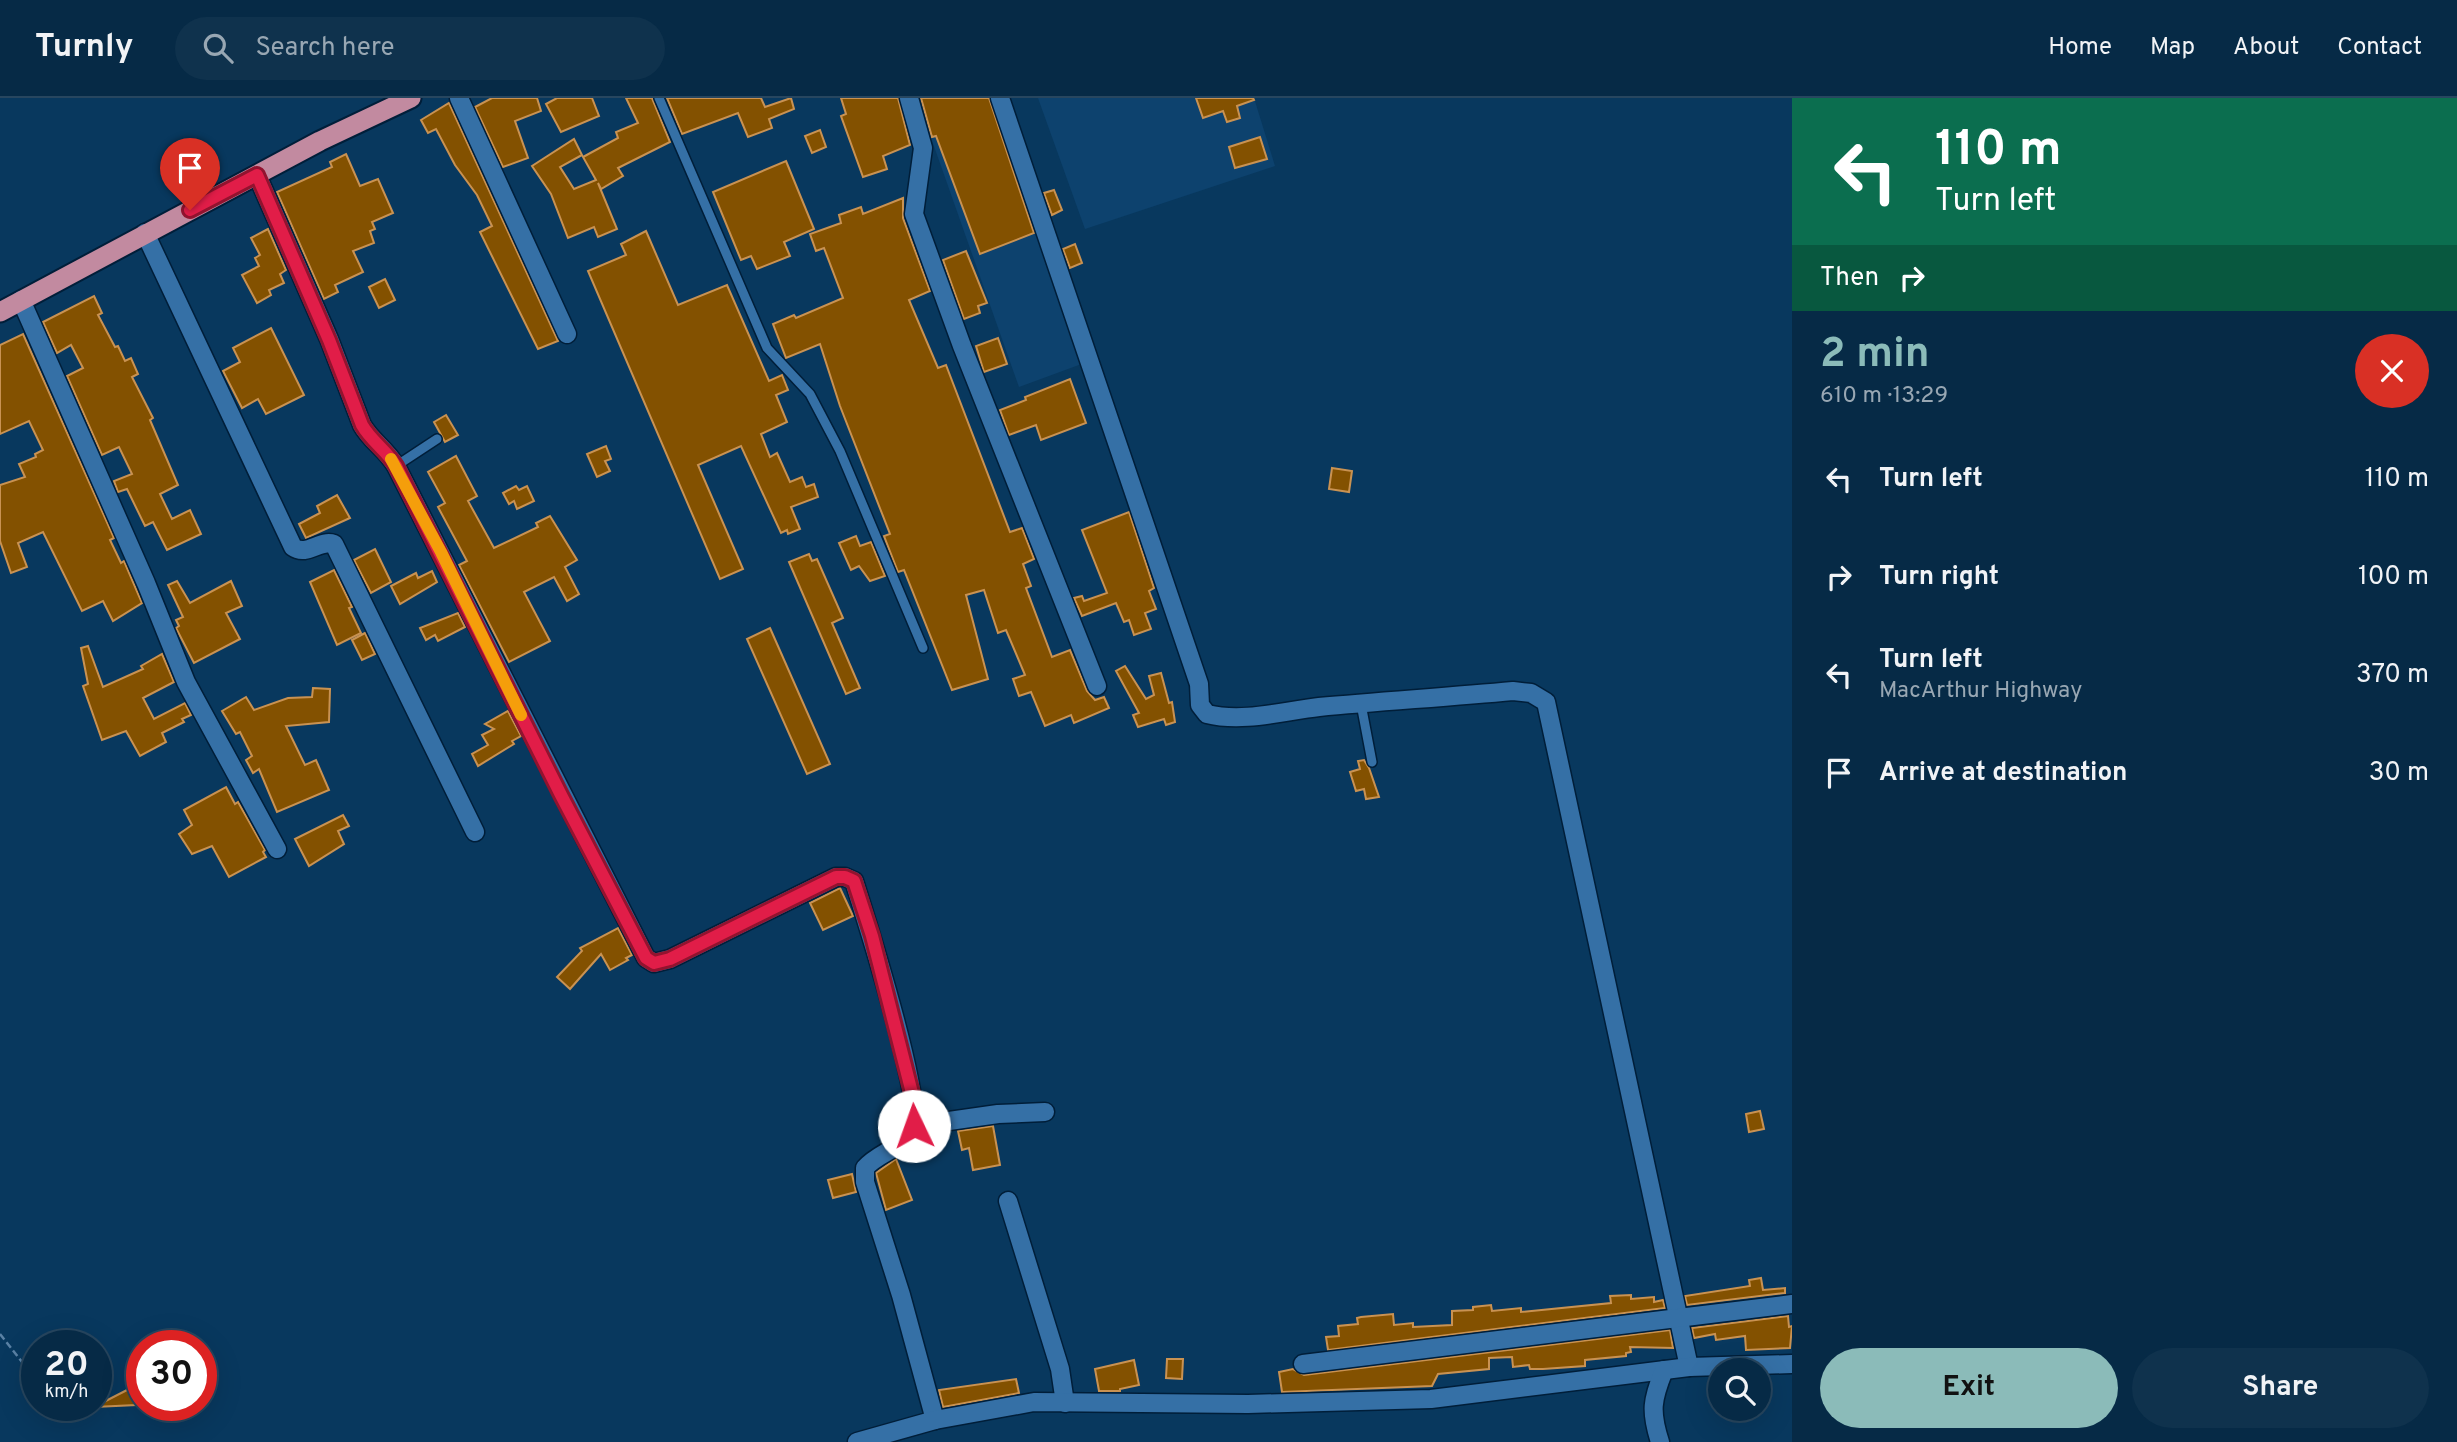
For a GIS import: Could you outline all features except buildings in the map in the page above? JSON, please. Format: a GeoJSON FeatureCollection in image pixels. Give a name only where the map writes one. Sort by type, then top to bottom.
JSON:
{"type":"FeatureCollection","features":[{"type":"Feature","properties":{"kind":"highway"},"geometry":{"type":"LineString","coordinates":[[0,312],[320,141],[411,98]]}},
{"type":"Feature","properties":{"kind":"street"},"geometry":{"type":"LineString","coordinates":[[460,98],[567,334]]}},
{"type":"Feature","properties":{"kind":"street"},"geometry":{"type":"LineString","coordinates":[[909,98],[923,148],[914,214],[997,436],[1097,686]]}},
{"type":"Feature","properties":{"kind":"street"},"geometry":{"type":"LineString","coordinates":[[1000,98],[1199,684],[1200,705],[1207,714],[1219,717],[1513,691],[1531,693],[1546,702],[1689,1367]]}},
{"type":"Feature","properties":{"kind":"street"},"geometry":{"type":"LineString","coordinates":[[257,175],[329,340],[362,425],[368,436],[385,449],[396,466],[646,958],[654,963],[670,959],[836,877],[854,881],[872,936],[912,1093],[914,1126],[904,1141],[871,1161],[865,1168],[865,1182],[901,1295],[935,1420]]}},
{"type":"Feature","properties":{"kind":"street"},"geometry":{"type":"LineString","coordinates":[[145,233],[293,547],[304,551],[328,542],[334,544],[475,832]]}},
{"type":"Feature","properties":{"kind":"street"},"geometry":{"type":"LineString","coordinates":[[21,300],[146,583],[186,682],[277,849]]}},
{"type":"Feature","properties":{"kind":"street"},"geometry":{"type":"LineString","coordinates":[[914,1126],[998,1114],[1045,1112]]}},
{"type":"Feature","properties":{"kind":"street"},"geometry":{"type":"LineString","coordinates":[[1008,1200],[1060,1370],[1065,1403]]}},
{"type":"Feature","properties":{"kind":"street"},"geometry":{"type":"LineString","coordinates":[[1303,1364],[1792,1304]]}},
{"type":"Feature","properties":{"kind":"street"},"geometry":{"type":"LineString","coordinates":[[857,1442],[935,1420],[1034,1402],[1248,1404],[1431,1399],[1689,1367],[1792,1364]]}},
{"type":"Feature","properties":{"kind":"street"},"geometry":{"type":"LineString","coordinates":[[1660,1442],[1653,1418],[1653,1396],[1664,1370]]}},
{"type":"Feature","properties":{"kind":"lane"},"geometry":{"type":"LineString","coordinates":[[659,98],[767,348],[810,394],[840,451],[923,648]]}},
{"type":"Feature","properties":{"kind":"lane"},"geometry":{"type":"LineString","coordinates":[[396,466],[436,439]]}},
{"type":"Feature","properties":{"kind":"lane"},"geometry":{"type":"LineString","coordinates":[[1361,704],[1372,762]]}},
{"type":"Feature","properties":{"kind":"path"},"geometry":{"type":"LineString","coordinates":[[0,1334],[21,1361]]}},
{"type":"Feature","properties":{"kind":"shaded area"},"geometry":{"type":"Polygon","coordinates":[[[917,98],[999,98],[1087,362],[1019,387],[917,98]]]}},
{"type":"Feature","properties":{"kind":"shaded area"},"geometry":{"type":"Polygon","coordinates":[[[1038,98],[1254,98],[1275,166],[1085,229],[1038,98]]]}},
{"type":"Feature","properties":{"kind":"slow traffic"},"geometry":{"type":"LineString","coordinates":[[391,459],[441,552],[521,715]]}},
{"type":"Feature","properties":{"kind":"route"},"geometry":{"type":"LineString","coordinates":[[190,210],[257,175],[329,340],[362,425],[368,436],[385,449],[396,466],[646,958],[654,963],[670,959],[836,877],[854,881],[872,936],[912,1093],[914,1126]]}}]}
